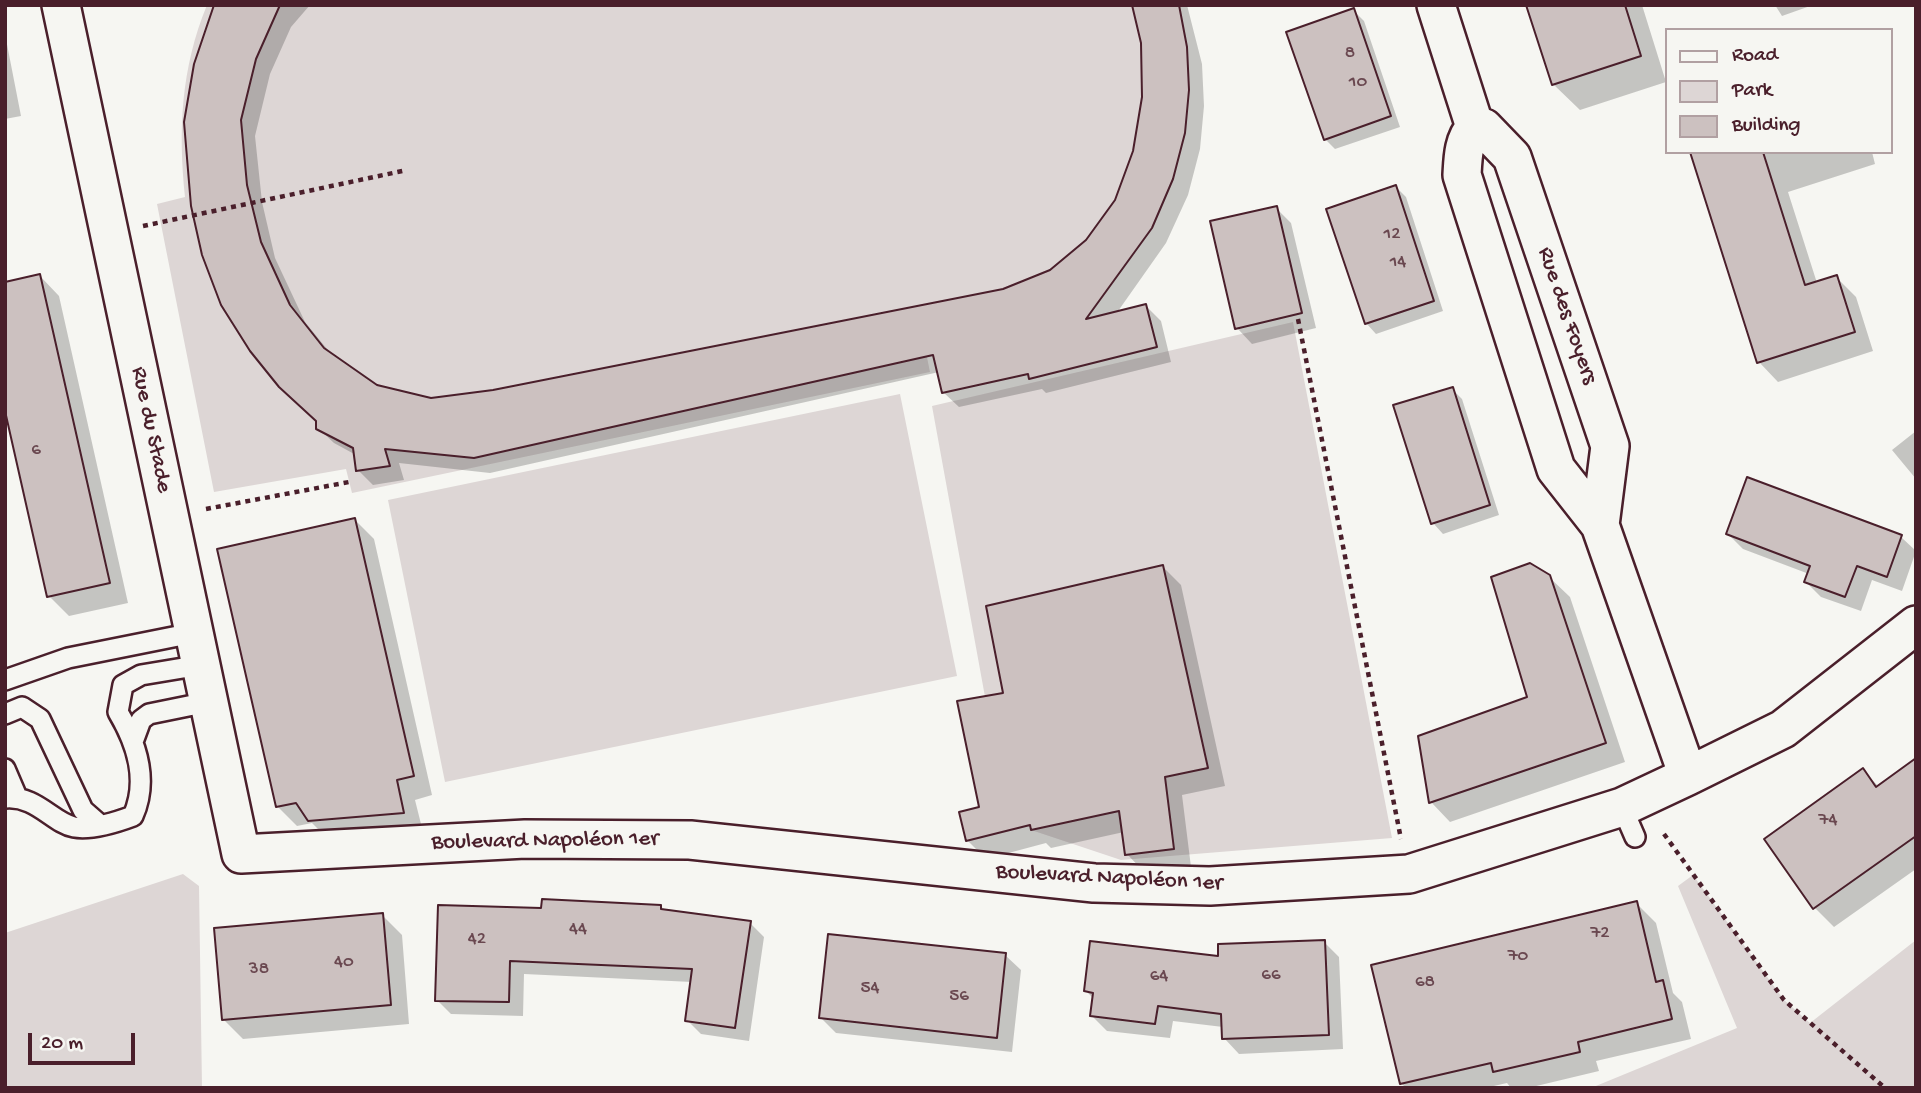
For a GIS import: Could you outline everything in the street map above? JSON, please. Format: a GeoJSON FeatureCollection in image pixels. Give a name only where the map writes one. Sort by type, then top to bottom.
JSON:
{"type":"FeatureCollection","features":[{"type":"Feature","properties":{"kind":"street","name":"Rue du Stade"},"geometry":{"type":"LineString","coordinates":[[61,5],[241,854]]}},
{"type":"Feature","properties":{"kind":"street"},"geometry":{"type":"LineString","coordinates":[[1436,5],[1475,127]]}},
{"type":"Feature","properties":{"kind":"street","name":"Rue des Foyers"},"geometry":{"type":"LineString","coordinates":[[1600,524],[1610,446],[1512,156],[1484,128],[1475,127],[1466,143],[1462,175],[1556,469],[1600,524],[1688,776]]}},
{"type":"Feature","properties":{"kind":"street","name":"Boulevard Napoléon 1er"},"geometry":{"type":"LineString","coordinates":[[241,854],[525,839],[690,840],[1094,883],[1210,886],[1409,874],[1628,822],[1688,776],[1783,729],[1916,625]]}},
{"type":"Feature","properties":{"kind":"lane"},"geometry":{"type":"LineString","coordinates":[[5,680],[68,658],[197,649]]}},
{"type":"Feature","properties":{"kind":"lane"},"geometry":{"type":"LineString","coordinates":[[5,769],[11,797],[73,827],[133,816],[139,802],[141,780],[134,739],[118,712],[123,685],[197,649]]}},
{"type":"Feature","properties":{"kind":"lane"},"geometry":{"type":"LineString","coordinates":[[134,739],[141,720],[149,713],[208,702]]}},
{"type":"Feature","properties":{"kind":"lane"},"geometry":{"type":"LineString","coordinates":[[5,714],[22,707],[40,719],[83,810],[99,824]]}},
{"type":"Feature","properties":{"kind":"path"},"geometry":{"type":"LineString","coordinates":[[108,233],[407,170]]}},
{"type":"Feature","properties":{"kind":"path"},"geometry":{"type":"LineString","coordinates":[[1298,319],[1409,874]]}},
{"type":"Feature","properties":{"kind":"path"},"geometry":{"type":"LineString","coordinates":[[169,516],[349,482]]}},
{"type":"Feature","properties":{"kind":"path"},"geometry":{"type":"LineString","coordinates":[[1661,829],[1784,1000],[1885,1088]]}},
{"type":"Feature","properties":{"kind":"green space"},"geometry":{"type":"Polygon","coordinates":[[[207,5],[1178,5],[1187,47],[1189,90],[1185,133],[1173,179],[1152,228],[1017,336],[927,357],[930,372],[352,493],[346,469],[214,492],[157,204],[185,197],[182,148],[184,100],[192,52],[207,5]]]}},
{"type":"Feature","properties":{"kind":"green space"},"geometry":{"type":"Polygon","coordinates":[[[1293,322],[1392,838],[1121,860],[1031,830],[1025,807],[1006,812],[932,406],[1293,322]]]}},
{"type":"Feature","properties":{"kind":"green space"},"geometry":{"type":"Polygon","coordinates":[[[900,394],[957,676],[445,782],[388,500],[900,394]]]}},
{"type":"Feature","properties":{"kind":"green space"},"geometry":{"type":"Polygon","coordinates":[[[183,874],[199,886],[202,1088],[5,1088],[5,933],[183,874]]]}},
{"type":"Feature","properties":{"kind":"green space"},"geometry":{"type":"Polygon","coordinates":[[[1693,875],[1784,1000],[1810,1023],[1916,940],[1916,1088],[1591,1088],[1737,1028],[1678,886],[1693,875]]]}},
{"type":"Feature","properties":{"kind":"building"},"geometry":{"type":"Polygon","coordinates":[[[214,5],[280,5],[256,59],[241,120],[247,185],[261,242],[290,305],[324,348],[377,385],[431,398],[493,390],[1003,289],[1050,270],[1086,240],[1115,200],[1133,151],[1142,97],[1141,43],[1132,5],[1179,5],[1187,47],[1189,90],[1185,133],[1173,179],[1152,228],[1086,319],[1146,304],[1157,347],[1029,379],[1028,374],[942,393],[933,355],[474,458],[385,449],[390,466],[356,471],[353,448],[316,429],[316,421],[279,387],[250,351],[221,305],[202,255],[191,206],[184,122],[194,64],[214,5]]]}},
{"type":"Feature","properties":{"kind":"building"},"geometry":{"type":"Polygon","coordinates":[[[1526,5],[1625,5],[1641,56],[1552,85],[1526,5]]]}},
{"type":"Feature","properties":{"kind":"building"},"geometry":{"type":"Polygon","coordinates":[[[1354,8],[1391,116],[1324,140],[1286,32],[1354,8]]]}},
{"type":"Feature","properties":{"kind":"building"},"geometry":{"type":"Polygon","coordinates":[[[1691,154],[1764,154],[1805,285],[1837,275],[1855,332],[1757,363],[1691,154]]]}},
{"type":"Feature","properties":{"kind":"building"},"geometry":{"type":"Polygon","coordinates":[[[1396,185],[1434,301],[1365,324],[1326,209],[1396,185]]]}},
{"type":"Feature","properties":{"kind":"building"},"geometry":{"type":"Polygon","coordinates":[[[1277,206],[1302,313],[1235,329],[1210,221],[1277,206]]]}},
{"type":"Feature","properties":{"kind":"building"},"geometry":{"type":"Polygon","coordinates":[[[40,274],[110,583],[47,597],[5,411],[5,282],[40,274]]]}},
{"type":"Feature","properties":{"kind":"building"},"geometry":{"type":"Polygon","coordinates":[[[1453,387],[1490,505],[1431,524],[1393,405],[1453,387]]]}},
{"type":"Feature","properties":{"kind":"building"},"geometry":{"type":"Polygon","coordinates":[[[1747,477],[1902,535],[1887,577],[1857,566],[1845,597],[1804,582],[1810,566],[1726,534],[1747,477]]]}},
{"type":"Feature","properties":{"kind":"building"},"geometry":{"type":"Polygon","coordinates":[[[355,518],[414,776],[397,780],[404,813],[308,821],[296,803],[276,807],[217,549],[355,518]]]}},
{"type":"Feature","properties":{"kind":"building"},"geometry":{"type":"Polygon","coordinates":[[[1530,563],[1550,575],[1606,743],[1429,803],[1418,736],[1527,697],[1491,577],[1530,563]]]}},
{"type":"Feature","properties":{"kind":"building"},"geometry":{"type":"Polygon","coordinates":[[[1163,565],[1208,768],[1165,777],[1174,849],[1125,855],[1119,811],[1031,830],[1030,825],[966,841],[959,812],[979,807],[957,701],[1003,693],[986,606],[1163,565]]]}},
{"type":"Feature","properties":{"kind":"building"},"geometry":{"type":"Polygon","coordinates":[[[1916,758],[1916,836],[1813,909],[1764,839],[1863,768],[1876,787],[1916,758]]]}},
{"type":"Feature","properties":{"kind":"building"},"geometry":{"type":"Polygon","coordinates":[[[542,899],[661,905],[661,909],[751,921],[735,1028],[685,1021],[692,969],[510,961],[509,1002],[435,1001],[438,905],[541,908],[542,899]]]}},
{"type":"Feature","properties":{"kind":"building"},"geometry":{"type":"Polygon","coordinates":[[[1637,901],[1656,982],[1663,980],[1672,1019],[1578,1042],[1580,1052],[1493,1072],[1491,1063],[1400,1084],[1371,965],[1637,901]]]}},
{"type":"Feature","properties":{"kind":"building"},"geometry":{"type":"Polygon","coordinates":[[[383,913],[391,1005],[222,1020],[214,928],[383,913]]]}},
{"type":"Feature","properties":{"kind":"building"},"geometry":{"type":"Polygon","coordinates":[[[828,934],[1006,953],[997,1038],[819,1018],[828,934]]]}},
{"type":"Feature","properties":{"kind":"building"},"geometry":{"type":"Polygon","coordinates":[[[1325,940],[1329,1035],[1222,1039],[1221,1014],[1158,1006],[1155,1024],[1090,1016],[1093,993],[1084,991],[1090,941],[1218,956],[1218,944],[1325,940]]]}}]}
